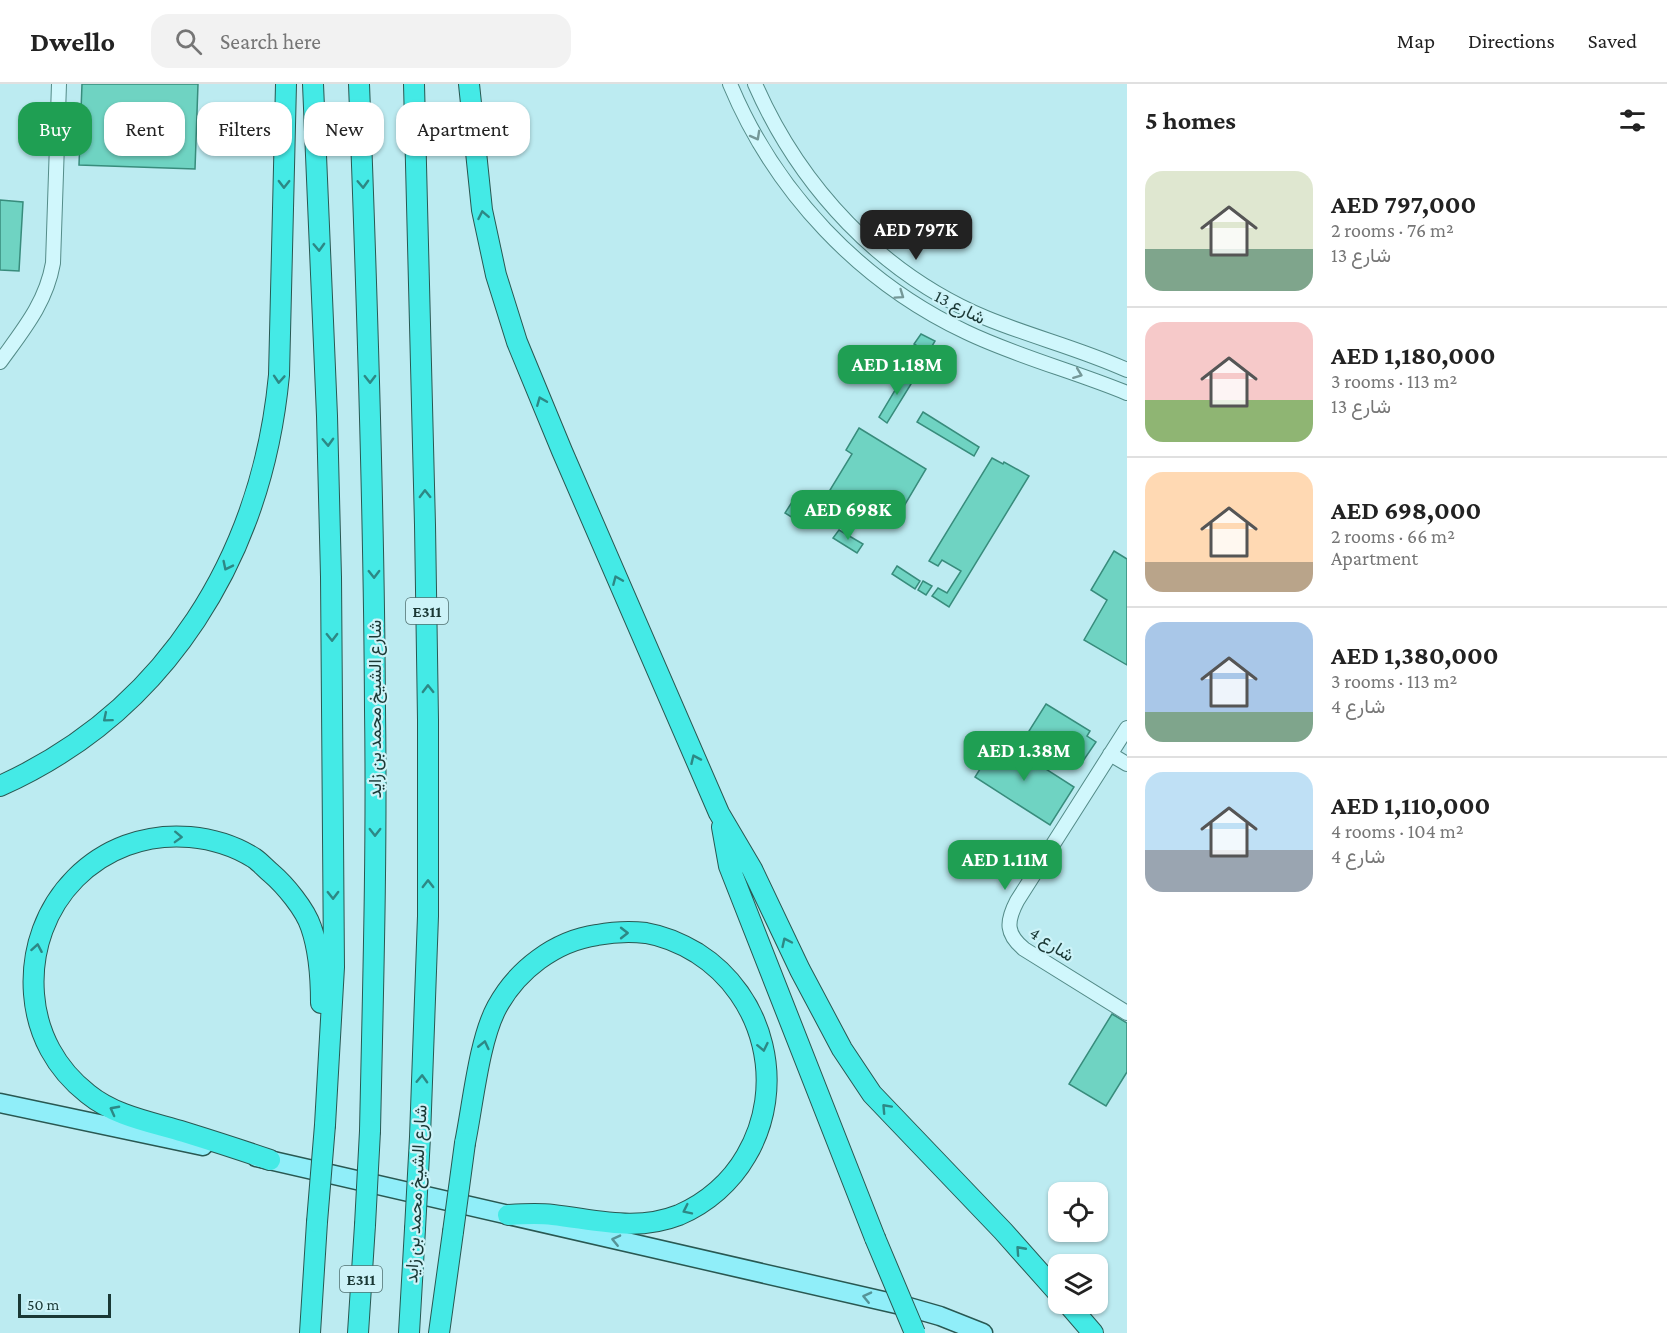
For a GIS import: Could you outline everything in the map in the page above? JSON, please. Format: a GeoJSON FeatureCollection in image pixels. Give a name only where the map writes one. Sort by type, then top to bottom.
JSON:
{"type":"FeatureCollection","features":[{"type":"Feature","properties":{"kind":"highway"},"geometry":{"type":"LineString","coordinates":[[2,785],[39,766],[80,740],[144,684],[181,642],[202,612],[223,575],[244,528],[268,454],[278,384],[286,84]]}},
{"type":"Feature","properties":{"kind":"highway"},"geometry":{"type":"LineString","coordinates":[[310,1333],[327,1103],[334,967],[331,566],[313,84]]}},
{"type":"Feature","properties":{"kind":"highway","name":"شارع الشيخ محمد بن زايد"},"geometry":{"type":"LineString","coordinates":[[358,1333],[370,1131],[375,904],[375,701],[369,331],[359,84]]}},
{"type":"Feature","properties":{"kind":"highway","name":"شارع الشيخ محمد بن زايد"},"geometry":{"type":"LineString","coordinates":[[409,1333],[420,1137],[428,916],[425,525],[414,84]]}},
{"type":"Feature","properties":{"kind":"highway"},"geometry":{"type":"LineString","coordinates":[[469,84],[482,210],[496,275],[517,342],[566,461],[719,813],[752,869],[800,970],[842,1049],[872,1094],[1003,1231],[1048,1282]]}},
{"type":"Feature","properties":{"kind":"highway"},"geometry":{"type":"LineString","coordinates":[[719,813],[729,866],[875,1238],[915,1333]]}},
{"type":"Feature","properties":{"kind":"highway"},"geometry":{"type":"LineString","coordinates":[[270,1160],[225,1144],[120,1113],[88,1095],[63,1070],[45,1042],[35,1011],[32,975],[38,939],[51,909],[72,880],[100,857],[133,843],[170,836],[212,839],[253,858],[262,865],[286,887],[311,926],[320,970],[320,1077],[327,1103]]}},
{"type":"Feature","properties":{"kind":"highway"},"geometry":{"type":"LineString","coordinates":[[439,1333],[465,1143],[483,1047],[488,1028],[506,991],[551,950],[589,936],[609,933],[646,933],[687,947],[707,960],[725,976],[740,994],[752,1014],[761,1036],[766,1060],[767,1083],[760,1127],[747,1155],[729,1180],[697,1205],[679,1215],[639,1224],[618,1225],[554,1215],[508,1215]]}},
{"type":"Feature","properties":{"kind":"highway"},"geometry":{"type":"LineString","coordinates":[[1077,1314],[1093,1333]]}},
{"type":"Feature","properties":{"kind":"main road"},"geometry":{"type":"LineString","coordinates":[[0,1103],[270,1160],[905,1306],[940,1316],[983,1333]]}},
{"type":"Feature","properties":{"kind":"street"},"geometry":{"type":"LineString","coordinates":[[0,362],[35,312],[50,280],[53,263],[59,84]]}},
{"type":"Feature","properties":{"kind":"street","name":"شارع 13"},"geometry":{"type":"LineString","coordinates":[[730,84],[761,145],[796,196],[837,242],[881,280],[917,306],[966,332],[1127,393]]}},
{"type":"Feature","properties":{"kind":"street","name":"شارع 13"},"geometry":{"type":"LineString","coordinates":[[754,84],[784,142],[805,174],[849,225],[884,257],[915,280],[948,300],[983,317],[1123,365]]}},
{"type":"Feature","properties":{"kind":"street","name":"شارع 4"},"geometry":{"type":"LineString","coordinates":[[1127,728],[1017,901],[1009,921],[1014,941],[1024,949],[1127,1013]]}},
{"type":"Feature","properties":{"kind":"street"},"geometry":{"type":"LineString","coordinates":[[1110,754],[1127,764]]}},
{"type":"Feature","properties":{"kind":"building"},"geometry":{"type":"Polygon","coordinates":[[[82,84],[198,84],[195,169],[79,165],[79,156],[92,156],[92,102],[81,102],[82,84]]]}},
{"type":"Feature","properties":{"kind":"building"},"geometry":{"type":"Polygon","coordinates":[[[0,200],[23,202],[19,271],[0,270],[0,200]]]}},
{"type":"Feature","properties":{"kind":"building"},"geometry":{"type":"Polygon","coordinates":[[[921,334],[935,341],[928,353],[914,344],[921,334]]]}},
{"type":"Feature","properties":{"kind":"building"},"geometry":{"type":"Polygon","coordinates":[[[907,370],[916,376],[887,423],[879,417],[907,370]]]}},
{"type":"Feature","properties":{"kind":"building"},"geometry":{"type":"Polygon","coordinates":[[[923,412],[979,447],[974,456],[917,422],[923,412]]]}},
{"type":"Feature","properties":{"kind":"building"},"geometry":{"type":"Polygon","coordinates":[[[859,428],[926,469],[891,528],[830,490],[852,454],[846,450],[859,428]]]}},
{"type":"Feature","properties":{"kind":"building"},"geometry":{"type":"Polygon","coordinates":[[[992,458],[1029,476],[949,607],[932,596],[938,588],[947,593],[961,571],[942,560],[938,566],[929,561],[992,458]]]}},
{"type":"Feature","properties":{"kind":"building"},"geometry":{"type":"Polygon","coordinates":[[[792,502],[808,511],[801,523],[785,513],[792,502]]]}},
{"type":"Feature","properties":{"kind":"building"},"geometry":{"type":"Polygon","coordinates":[[[839,530],[863,544],[857,553],[833,538],[839,530]]]}},
{"type":"Feature","properties":{"kind":"building"},"geometry":{"type":"Polygon","coordinates":[[[1114,551],[1127,559],[1127,665],[1084,640],[1107,600],[1091,590],[1114,551]]]}},
{"type":"Feature","properties":{"kind":"building"},"geometry":{"type":"Polygon","coordinates":[[[897,566],[920,581],[915,589],[892,574],[897,566]]]}},
{"type":"Feature","properties":{"kind":"building"},"geometry":{"type":"Polygon","coordinates":[[[923,581],[932,586],[926,595],[918,590],[923,581]]]}},
{"type":"Feature","properties":{"kind":"building"},"geometry":{"type":"Polygon","coordinates":[[[1046,704],[1090,731],[1087,736],[1096,742],[1081,764],[1029,731],[1046,704]]]}},
{"type":"Feature","properties":{"kind":"building"},"geometry":{"type":"Polygon","coordinates":[[[999,739],[1074,787],[1050,825],[975,777],[999,739]]]}},
{"type":"Feature","properties":{"kind":"building"},"geometry":{"type":"Polygon","coordinates":[[[1112,1014],[1127,1023],[1127,1072],[1106,1106],[1069,1084],[1112,1014]]]}}]}
